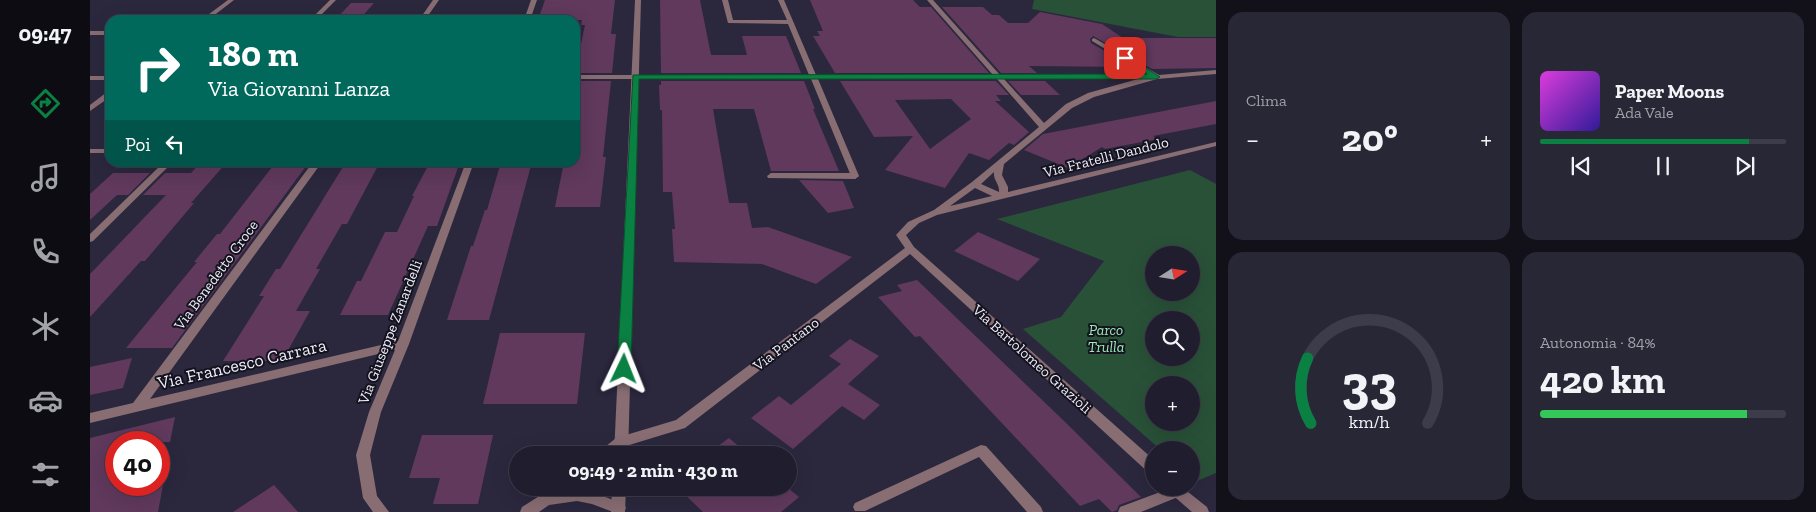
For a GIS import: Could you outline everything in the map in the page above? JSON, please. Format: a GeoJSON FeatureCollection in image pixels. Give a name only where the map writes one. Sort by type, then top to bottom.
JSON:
{"type":"FeatureCollection","features":[{"type":"Feature","properties":{"kind":"street"},"geometry":{"type":"LineString","coordinates":[[211,15],[231,0]]}},
{"type":"Feature","properties":{"kind":"street"},"geometry":{"type":"LineString","coordinates":[[318,15],[333,0]]}},
{"type":"Feature","properties":{"kind":"street"},"geometry":{"type":"LineString","coordinates":[[426,15],[436,0]]}},
{"type":"Feature","properties":{"kind":"street"},"geometry":{"type":"LineString","coordinates":[[529,15],[534,0]]}},
{"type":"Feature","properties":{"kind":"street"},"geometry":{"type":"LineString","coordinates":[[621,446],[638,0]]}},
{"type":"Feature","properties":{"kind":"street"},"geometry":{"type":"LineString","coordinates":[[725,0],[730,22],[791,22]]}},
{"type":"Feature","properties":{"kind":"street"},"geometry":{"type":"LineString","coordinates":[[771,176],[855,176],[781,0]]}},
{"type":"Feature","properties":{"kind":"street"},"geometry":{"type":"LineString","coordinates":[[930,0],[1043,127]]}},
{"type":"Feature","properties":{"kind":"street"},"geometry":{"type":"LineString","coordinates":[[90,33],[105,33]]}},
{"type":"Feature","properties":{"kind":"street"},"geometry":{"type":"LineString","coordinates":[[1094,40],[1156,77]]}},
{"type":"Feature","properties":{"kind":"street"},"geometry":{"type":"LineString","coordinates":[[580,78],[813,76],[1156,77],[1216,72]]}},
{"type":"Feature","properties":{"kind":"street"},"geometry":{"type":"LineString","coordinates":[[934,213],[975,184],[1069,106],[1091,95],[1156,77]]}},
{"type":"Feature","properties":{"kind":"street"},"geometry":{"type":"LineString","coordinates":[[90,78],[105,78]]}},
{"type":"Feature","properties":{"kind":"street"},"geometry":{"type":"LineString","coordinates":[[90,109],[105,98]]}},
{"type":"Feature","properties":{"kind":"street","name":"Via Fratelli Dandolo"},"geometry":{"type":"LineString","coordinates":[[1003,196],[1216,144]]}},
{"type":"Feature","properties":{"kind":"street"},"geometry":{"type":"LineString","coordinates":[[90,151],[105,151]]}},
{"type":"Feature","properties":{"kind":"street"},"geometry":{"type":"LineString","coordinates":[[1000,163],[998,175],[1004,187],[1003,196]]}},
{"type":"Feature","properties":{"kind":"street"},"geometry":{"type":"LineString","coordinates":[[90,239],[163,167]]}},
{"type":"Feature","properties":{"kind":"street","name":"Via Benedetto Croce"},"geometry":{"type":"LineString","coordinates":[[138,406],[314,167]]}},
{"type":"Feature","properties":{"kind":"street","name":"Via Giuseppe Zanardelli"},"geometry":{"type":"LineString","coordinates":[[382,512],[370,498],[363,455],[375,412],[403,344],[468,167]]}},
{"type":"Feature","properties":{"kind":"street"},"geometry":{"type":"LineString","coordinates":[[975,184],[991,194],[1003,196]]}},
{"type":"Feature","properties":{"kind":"street"},"geometry":{"type":"LineString","coordinates":[[910,249],[901,235],[905,227],[917,219],[1003,196]]}},
{"type":"Feature","properties":{"kind":"street","name":"Via Pantano"},"geometry":{"type":"LineString","coordinates":[[628,446],[680,424],[910,249]]}},
{"type":"Feature","properties":{"kind":"street","name":"Via Bartolomeo Grazioli"},"geometry":{"type":"LineString","coordinates":[[910,249],[1145,461]]}},
{"type":"Feature","properties":{"kind":"street","name":"Via Francesco Carrara"},"geometry":{"type":"LineString","coordinates":[[90,418],[403,344]]}},
{"type":"Feature","properties":{"kind":"street"},"geometry":{"type":"LineString","coordinates":[[860,507],[981,450],[1036,512]]}},
{"type":"Feature","properties":{"kind":"street"},"geometry":{"type":"LineString","coordinates":[[548,499],[570,494],[592,497],[619,510],[619,496]]}},
{"type":"Feature","properties":{"kind":"street"},"geometry":{"type":"LineString","coordinates":[[527,512],[552,496]]}},
{"type":"Feature","properties":{"kind":"street"},"geometry":{"type":"LineString","coordinates":[[1125,512],[1160,496]]}},
{"type":"Feature","properties":{"kind":"street"},"geometry":{"type":"LineString","coordinates":[[1184,496],[1202,512]]}},
{"type":"Feature","properties":{"kind":"green space"},"geometry":{"type":"Polygon","coordinates":[[[1034,0],[1216,0],[1216,37],[1178,37],[1032,9],[1034,0]]]}},
{"type":"Feature","properties":{"kind":"green space","name":"Parco Trulla"},"geometry":{"type":"Polygon","coordinates":[[[1190,170],[1216,184],[1216,473],[1200,480],[1200,441],[1151,441],[1023,329],[1061,317],[1104,261],[997,219],[1190,170]]]}},
{"type":"Feature","properties":{"kind":"building"},"geometry":{"type":"Polygon","coordinates":[[[545,0],[615,0],[611,34],[616,34],[612,73],[580,73],[580,49],[585,25],[581,25],[580,15],[540,15],[545,0]]]}},
{"type":"Feature","properties":{"kind":"building"},"geometry":{"type":"Polygon","coordinates":[[[660,0],[700,0],[711,55],[747,55],[742,36],[786,36],[801,73],[661,73],[660,0]]]}},
{"type":"Feature","properties":{"kind":"building"},"geometry":{"type":"Polygon","coordinates":[[[810,0],[913,0],[920,7],[931,7],[989,73],[835,73],[813,36],[820,36],[817,31],[823,31],[810,0]]]}},
{"type":"Feature","properties":{"kind":"building"},"geometry":{"type":"Polygon","coordinates":[[[351,3],[374,3],[363,15],[340,15],[351,3]]]}},
{"type":"Feature","properties":{"kind":"building"},"geometry":{"type":"Polygon","coordinates":[[[942,7],[983,7],[992,15],[999,15],[1008,23],[1028,23],[1040,12],[1102,24],[1123,38],[1216,38],[1216,68],[1152,69],[1093,36],[1090,39],[1091,43],[1132,67],[1029,66],[1037,73],[1001,73],[942,7]]]}},
{"type":"Feature","properties":{"kind":"building"},"geometry":{"type":"Polygon","coordinates":[[[580,81],[611,81],[603,157],[606,157],[600,207],[555,207],[563,167],[580,167],[580,81]]]}},
{"type":"Feature","properties":{"kind":"building"},"geometry":{"type":"Polygon","coordinates":[[[661,81],[804,81],[815,109],[813,109],[839,171],[771,171],[754,109],[713,109],[729,203],[747,203],[752,228],[768,227],[852,257],[816,284],[762,264],[674,262],[672,229],[675,229],[672,192],[663,192],[662,110],[660,110],[659,85],[661,85],[661,81]]]}},
{"type":"Feature","properties":{"kind":"building"},"geometry":{"type":"Polygon","coordinates":[[[840,81],[996,81],[1009,95],[996,95],[1001,101],[995,101],[1029,132],[1014,145],[1009,143],[989,160],[969,153],[945,188],[885,170],[913,136],[874,137],[840,81]],[[951,99],[895,100],[930,149],[971,119],[951,99]]]}},
{"type":"Feature","properties":{"kind":"building"},"geometry":{"type":"Polygon","coordinates":[[[1008,81],[1045,81],[1060,95],[1021,95],[1008,81]]]}},
{"type":"Feature","properties":{"kind":"building"},"geometry":{"type":"Polygon","coordinates":[[[1216,101],[1216,124],[1153,136],[1158,139],[1105,149],[1102,147],[1068,168],[1024,150],[1043,134],[1216,101]]]}},
{"type":"Feature","properties":{"kind":"building"},"geometry":{"type":"Polygon","coordinates":[[[196,167],[223,167],[145,261],[141,261],[90,317],[90,274],[166,195],[143,195],[165,173],[191,173],[196,167]]]}},
{"type":"Feature","properties":{"kind":"building"},"geometry":{"type":"Polygon","coordinates":[[[272,167],[305,167],[172,348],[126,348],[197,262],[194,262],[217,234],[220,234],[272,167]]]}},
{"type":"Feature","properties":{"kind":"building"},"geometry":{"type":"Polygon","coordinates":[[[343,167],[377,167],[347,224],[342,224],[316,269],[320,269],[296,311],[310,311],[282,361],[223,361],[264,296],[259,296],[276,269],[280,269],[343,167]]]}},
{"type":"Feature","properties":{"kind":"building"},"geometry":{"type":"Polygon","coordinates":[[[427,167],[458,167],[437,226],[428,226],[388,315],[340,315],[357,281],[361,281],[385,232],[397,232],[414,196],[412,196],[427,167]]]}},
{"type":"Feature","properties":{"kind":"building"},"geometry":{"type":"Polygon","coordinates":[[[500,167],[531,167],[489,320],[447,320],[471,246],[473,246],[485,210],[487,210],[500,167]]]}},
{"type":"Feature","properties":{"kind":"building"},"geometry":{"type":"Polygon","coordinates":[[[113,173],[150,173],[128,195],[117,195],[90,220],[90,194],[113,173]]]}},
{"type":"Feature","properties":{"kind":"building"},"geometry":{"type":"Polygon","coordinates":[[[799,180],[843,181],[854,208],[828,213],[799,180]]]}},
{"type":"Feature","properties":{"kind":"building"},"geometry":{"type":"Polygon","coordinates":[[[978,232],[1040,259],[1018,281],[954,251],[978,232]]]}},
{"type":"Feature","properties":{"kind":"building"},"geometry":{"type":"Polygon","coordinates":[[[917,280],[1141,497],[1119,505],[1117,510],[1112,512],[1099,499],[1080,506],[920,336],[915,337],[878,297],[902,291],[897,285],[917,280]]]}},
{"type":"Feature","properties":{"kind":"building"},"geometry":{"type":"Polygon","coordinates":[[[500,333],[585,333],[577,404],[483,404],[500,333]]]}},
{"type":"Feature","properties":{"kind":"building"},"geometry":{"type":"Polygon","coordinates":[[[850,339],[879,356],[848,384],[880,405],[864,420],[842,406],[796,446],[789,446],[751,418],[779,396],[791,405],[841,364],[829,356],[850,339]]]}},
{"type":"Feature","properties":{"kind":"building"},"geometry":{"type":"Polygon","coordinates":[[[132,358],[123,388],[90,395],[90,367],[132,358]]]}},
{"type":"Feature","properties":{"kind":"building"},"geometry":{"type":"Polygon","coordinates":[[[175,417],[170,442],[170,431],[118,431],[175,417]]]}},
{"type":"Feature","properties":{"kind":"building"},"geometry":{"type":"Polygon","coordinates":[[[105,434],[105,496],[161,496],[158,512],[90,512],[90,438],[105,434]]]}},
{"type":"Feature","properties":{"kind":"building"},"geometry":{"type":"Polygon","coordinates":[[[422,435],[493,435],[478,504],[433,504],[440,478],[409,478],[422,435]]]}},
{"type":"Feature","properties":{"kind":"building"},"geometry":{"type":"Polygon","coordinates":[[[729,438],[738,446],[718,446],[729,438]]]}},
{"type":"Feature","properties":{"kind":"building"},"geometry":{"type":"Polygon","coordinates":[[[274,485],[298,512],[233,512],[274,485]]]}},
{"type":"Feature","properties":{"kind":"building"},"geometry":{"type":"Polygon","coordinates":[[[797,495],[799,497],[781,512],[703,512],[686,496],[797,495]]]}},
{"type":"Feature","properties":{"kind":"route"},"geometry":{"type":"LineString","coordinates":[[624,369],[636,77],[1156,77],[1125,58]]}}]}
